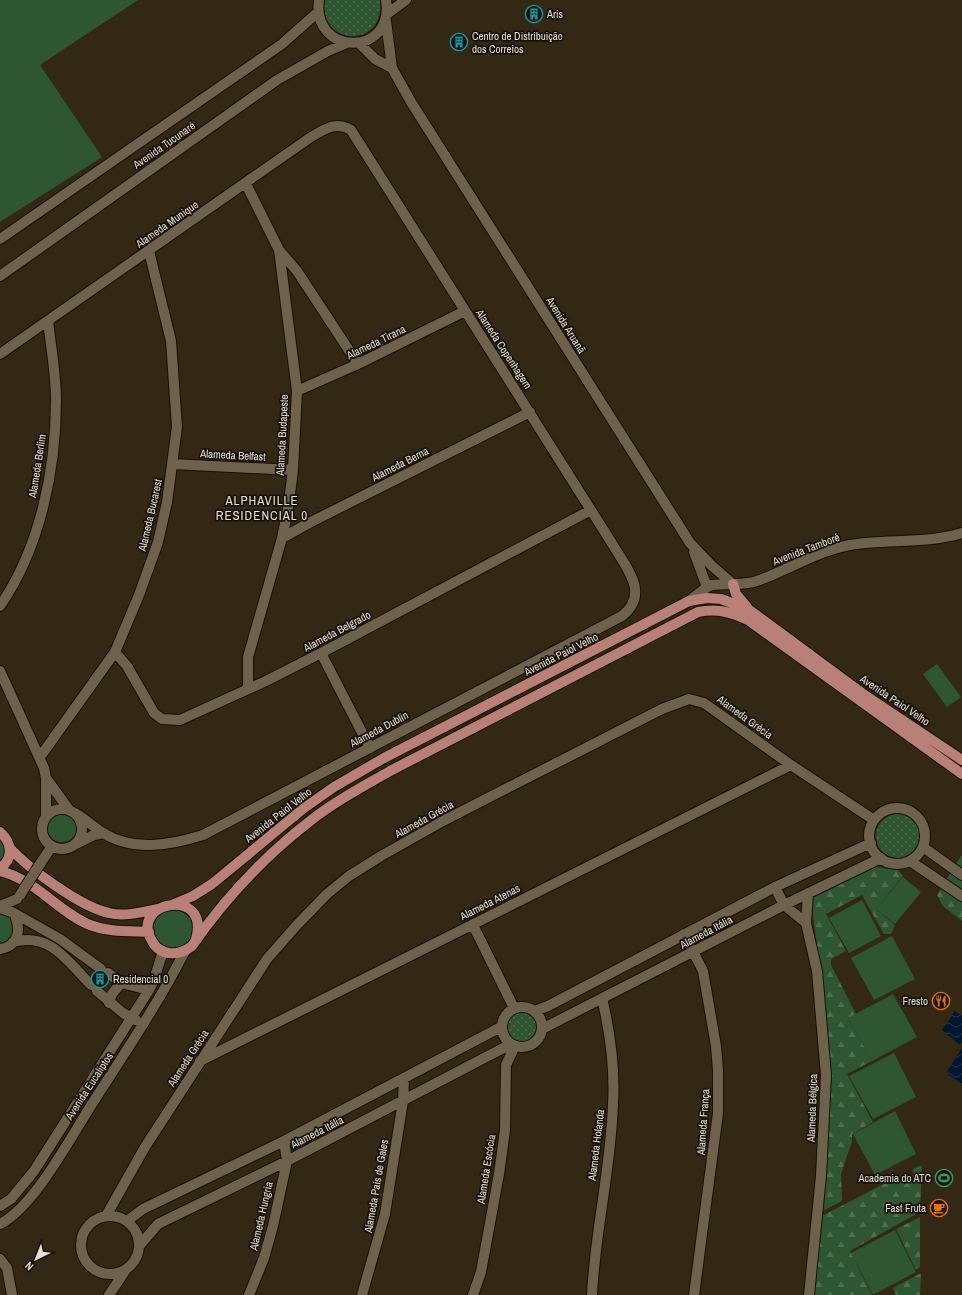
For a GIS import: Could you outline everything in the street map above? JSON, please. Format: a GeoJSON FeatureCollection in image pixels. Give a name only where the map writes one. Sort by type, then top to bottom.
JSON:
{"type":"FeatureCollection","features":[{"type":"Feature","properties":{"kind":"main road"},"geometry":{"type":"LineString","coordinates":[[733,584],[740,600],[748,609]]}},
{"type":"Feature","properties":{"kind":"main road","name":"Avenida Paiol Velho"},"geometry":{"type":"LineString","coordinates":[[0,824],[2,834],[10,848],[26,863],[71,896],[96,909],[109,914],[123,915],[158,909],[165,905],[174,904],[193,896],[212,884],[304,808],[334,787],[384,758],[689,601],[707,598],[721,600],[748,609],[866,696],[962,760]]}},
{"type":"Feature","properties":{"kind":"main road","name":"Avenida Paiol Velho"},"geometry":{"type":"LineString","coordinates":[[186,951],[226,902],[267,860],[314,818],[343,798],[390,771],[685,617],[709,609],[735,613],[748,620],[962,774]]}},
{"type":"Feature","properties":{"kind":"main road"},"geometry":{"type":"LineString","coordinates":[[10,848],[7,861],[0,870],[26,883],[90,925],[103,928],[148,932]]}},
{"type":"Feature","properties":{"kind":"main road"},"geometry":{"type":"LineString","coordinates":[[174,904],[182,905],[190,910],[195,916],[198,924],[196,940]]}},
{"type":"Feature","properties":{"kind":"main road"},"geometry":{"type":"LineString","coordinates":[[158,909],[152,916],[149,924],[148,932],[151,941],[163,951],[170,954],[186,951]]}},
{"type":"Feature","properties":{"kind":"street"},"geometry":{"type":"LineString","coordinates":[[319,0],[318,12],[321,23],[327,32],[336,39],[347,43],[359,43],[370,39],[379,32],[387,17],[406,0]]}},
{"type":"Feature","properties":{"kind":"street","name":"Avenida Aruanã"},"geometry":{"type":"LineString","coordinates":[[386,0],[392,68],[690,543],[704,559],[733,584]]}},
{"type":"Feature","properties":{"kind":"street","name":"Avenida Tucunaré"},"geometry":{"type":"LineString","coordinates":[[0,239],[282,44],[318,12]]}},
{"type":"Feature","properties":{"kind":"street","name":"Avenida Tucunaré"},"geometry":{"type":"LineString","coordinates":[[0,276],[277,80],[328,51],[347,43]]}},
{"type":"Feature","properties":{"kind":"street","name":"Avenida Aruanã"},"geometry":{"type":"LineString","coordinates":[[359,43],[375,58],[392,68]]}},
{"type":"Feature","properties":{"kind":"street","name":"Alameda Munique"},"geometry":{"type":"LineString","coordinates":[[0,354],[327,128],[339,125],[351,130]]}},
{"type":"Feature","properties":{"kind":"street","name":"Alameda Copenhagem"},"geometry":{"type":"LineString","coordinates":[[351,130],[530,412],[634,582]]}},
{"type":"Feature","properties":{"kind":"street","name":"Alameda Budapeste"},"geometry":{"type":"LineString","coordinates":[[246,184],[279,250],[297,271],[358,364]]}},
{"type":"Feature","properties":{"kind":"street","name":"Alameda Budapeste"},"geometry":{"type":"LineString","coordinates":[[248,689],[248,657],[282,538],[293,470],[297,391],[279,250]]}},
{"type":"Feature","properties":{"kind":"street","name":"Alameda Bucarest"},"geometry":{"type":"LineString","coordinates":[[40,756],[116,652],[158,542],[177,427],[172,341],[149,251]]}},
{"type":"Feature","properties":{"kind":"street","name":"Alameda Tirana"},"geometry":{"type":"LineString","coordinates":[[297,391],[358,364],[465,311]]}},
{"type":"Feature","properties":{"kind":"street","name":"Alameda Berlim"},"geometry":{"type":"LineString","coordinates":[[0,606],[31,547],[47,487],[54,440],[56,399],[48,321]]}},
{"type":"Feature","properties":{"kind":"street","name":"Alameda Berna"},"geometry":{"type":"LineString","coordinates":[[282,538],[530,412]]}},
{"type":"Feature","properties":{"kind":"street","name":"Alameda Belfast"},"geometry":{"type":"LineString","coordinates":[[172,464],[293,470]]}},
{"type":"Feature","properties":{"kind":"street","name":"Alameda Belgrado"},"geometry":{"type":"LineString","coordinates":[[116,652],[134,678],[154,713],[162,719],[180,720],[321,653],[591,510]]}},
{"type":"Feature","properties":{"kind":"street","name":"Avenida Tamboré"},"geometry":{"type":"LineString","coordinates":[[707,587],[748,584],[818,555],[850,545],[894,540],[932,539],[962,533]]}},
{"type":"Feature","properties":{"kind":"street"},"geometry":{"type":"LineString","coordinates":[[689,601],[707,587],[690,543]]}},
{"type":"Feature","properties":{"kind":"street","name":"Alameda Dublin"},"geometry":{"type":"LineString","coordinates":[[73,812],[104,833],[132,843],[154,845],[177,843],[203,834],[622,616],[633,606],[636,599],[634,582]]}},
{"type":"Feature","properties":{"kind":"street"},"geometry":{"type":"LineString","coordinates":[[321,653],[370,748]]}},
{"type":"Feature","properties":{"kind":"street"},"geometry":{"type":"LineString","coordinates":[[0,671],[40,756],[46,778],[46,817]]}},
{"type":"Feature","properties":{"kind":"street","name":"Alameda Grécia"},"geometry":{"type":"LineString","coordinates":[[106,1216],[145,1147],[267,959],[327,894],[349,876],[443,821],[662,709],[680,701],[689,699],[697,700],[714,708],[791,765],[874,820]]}},
{"type":"Feature","properties":{"kind":"street","name":"Alameda Atenas"},"geometry":{"type":"LineString","coordinates":[[200,1061],[791,765]]}},
{"type":"Feature","properties":{"kind":"street"},"geometry":{"type":"LineString","coordinates":[[46,778],[80,819],[82,832],[76,844]]}},
{"type":"Feature","properties":{"kind":"street"},"geometry":{"type":"LineString","coordinates":[[893,808],[907,810],[919,819],[925,832],[923,847],[916,857],[898,864],[881,858],[874,851],[870,843],[871,827],[874,820],[879,815],[893,808]]}},
{"type":"Feature","properties":{"kind":"street"},"geometry":{"type":"LineString","coordinates":[[73,812],[60,809],[50,813],[46,817],[43,823],[44,836],[52,846],[62,849],[94,835],[104,833]]}},
{"type":"Feature","properties":{"kind":"street","name":"Alameda Itália"},"geometry":{"type":"LineString","coordinates":[[535,1011],[548,1006],[775,887],[870,843]]}},
{"type":"Feature","properties":{"kind":"street"},"geometry":{"type":"LineString","coordinates":[[0,957],[19,931],[19,924],[13,912],[18,897],[52,846]]}},
{"type":"Feature","properties":{"kind":"street"},"geometry":{"type":"LineString","coordinates":[[923,847],[962,875]]}},
{"type":"Feature","properties":{"kind":"street","name":"Alameda Itália"},"geometry":{"type":"LineString","coordinates":[[542,1029],[695,952],[784,905],[881,858]]}},
{"type":"Feature","properties":{"kind":"street"},"geometry":{"type":"LineString","coordinates":[[910,860],[962,896]]}},
{"type":"Feature","properties":{"kind":"street"},"geometry":{"type":"LineString","coordinates":[[775,887],[784,905],[806,923]]}},
{"type":"Feature","properties":{"kind":"street","name":"Alameda Bélgica"},"geometry":{"type":"LineString","coordinates":[[808,893],[806,923],[817,971],[826,1074],[821,1176],[810,1295]]}},
{"type":"Feature","properties":{"kind":"street"},"geometry":{"type":"LineString","coordinates":[[0,907],[18,897]]}},
{"type":"Feature","properties":{"kind":"street"},"geometry":{"type":"LineString","coordinates":[[0,907],[13,912],[60,939],[121,983],[149,990]]}},
{"type":"Feature","properties":{"kind":"street"},"geometry":{"type":"LineString","coordinates":[[473,925],[514,1008]]}},
{"type":"Feature","properties":{"kind":"street","name":"Alameda França"},"geometry":{"type":"LineString","coordinates":[[684,934],[695,952],[703,971],[716,1046],[718,1070],[718,1113],[694,1295]]}},
{"type":"Feature","properties":{"kind":"street"},"geometry":{"type":"LineString","coordinates":[[7,946],[31,939],[50,945],[62,955],[109,1003],[131,1017],[144,1023]]}},
{"type":"Feature","properties":{"kind":"street","name":"Avenida Eucaliptos"},"geometry":{"type":"LineString","coordinates":[[0,1206],[11,1199],[34,1171],[149,990],[154,980],[163,951]]}},
{"type":"Feature","properties":{"kind":"street","name":"Avenida Eucaliptos"},"geometry":{"type":"LineString","coordinates":[[0,1224],[13,1215],[33,1194],[144,1023],[186,951]]}},
{"type":"Feature","properties":{"kind":"street"},"geometry":{"type":"LineString","coordinates":[[109,1003],[112,994],[121,983]]}},
{"type":"Feature","properties":{"kind":"street","name":"Alameda Holanda"},"geometry":{"type":"LineString","coordinates":[[592,1295],[593,1262],[610,1141],[613,1103],[611,1053],[602,998]]}},
{"type":"Feature","properties":{"kind":"street"},"geometry":{"type":"LineString","coordinates":[[524,1006],[535,1011],[541,1019],[542,1029],[538,1039],[530,1046],[525,1047],[513,1045],[506,1040],[501,1028],[504,1016],[514,1008],[524,1006]]}},
{"type":"Feature","properties":{"kind":"street","name":"Alameda Itália"},"geometry":{"type":"LineString","coordinates":[[127,1221],[143,1209],[284,1141],[501,1028]]}},
{"type":"Feature","properties":{"kind":"street","name":"Alameda Itália"},"geometry":{"type":"LineString","coordinates":[[140,1245],[158,1224],[287,1161],[513,1045]]}},
{"type":"Feature","properties":{"kind":"street","name":"Alameda Escócia"},"geometry":{"type":"LineString","coordinates":[[474,1295],[481,1272],[499,1174],[504,1130],[506,1065],[513,1045]]}},
{"type":"Feature","properties":{"kind":"street","name":"Alameda País de Gales"},"geometry":{"type":"LineString","coordinates":[[362,1295],[385,1214],[403,1101],[404,1078]]}},
{"type":"Feature","properties":{"kind":"street","name":"Alameda Hungria"},"geometry":{"type":"LineString","coordinates":[[249,1295],[264,1258],[273,1226],[287,1161],[284,1141]]}},
{"type":"Feature","properties":{"kind":"street"},"geometry":{"type":"LineString","coordinates":[[109,1295],[125,1271],[136,1259],[140,1245],[136,1231],[127,1221],[120,1217],[106,1216],[89,1224],[81,1241],[81,1250],[84,1259],[90,1267],[98,1272],[112,1274],[125,1271]]}},
{"type":"Feature","properties":{"kind":"street"},"geometry":{"type":"LineString","coordinates":[[0,1259],[7,1268],[12,1295]]}},
{"type":"Feature","properties":{"kind":"green space"},"geometry":{"type":"Polygon","coordinates":[[[0,0],[138,0],[40,65],[102,157],[0,222],[0,0]]]}},
{"type":"Feature","properties":{"kind":"green space"},"geometry":{"type":"Polygon","coordinates":[[[325,0],[380,0],[379,16],[372,28],[363,34],[351,36],[340,33],[331,26],[325,15],[325,0]]]}},
{"type":"Feature","properties":{"kind":"green space"},"geometry":{"type":"Polygon","coordinates":[[[937,664],[961,697],[947,707],[923,674],[937,664]]]}},
{"type":"Feature","properties":{"kind":"green space"},"geometry":{"type":"Polygon","coordinates":[[[62,812],[73,816],[77,827],[73,838],[62,842],[51,838],[47,827],[51,816],[62,812]]]}},
{"type":"Feature","properties":{"kind":"green space"},"geometry":{"type":"Polygon","coordinates":[[[894,814],[902,814],[907,815],[914,820],[919,827],[919,845],[914,852],[907,857],[894,858],[886,855],[879,848],[876,840],[876,832],[879,824],[886,817],[894,814]]]}},
{"type":"Feature","properties":{"kind":"green space"},"geometry":{"type":"Polygon","coordinates":[[[0,837],[4,841],[6,853],[0,864],[0,837]]]}},
{"type":"Feature","properties":{"kind":"green space"},"geometry":{"type":"Polygon","coordinates":[[[961,856],[962,921],[943,906],[937,895],[961,856]]]}},
{"type":"Feature","properties":{"kind":"green space"},"geometry":{"type":"Polygon","coordinates":[[[873,865],[886,869],[897,869],[903,876],[876,909],[895,925],[891,934],[884,934],[862,895],[826,914],[846,951],[831,959],[831,965],[856,1014],[848,1018],[872,1061],[847,1074],[873,1122],[852,1134],[852,1141],[841,1174],[842,1201],[821,1212],[823,992],[811,901],[817,893],[873,865]]]}},
{"type":"Feature","properties":{"kind":"green space"},"geometry":{"type":"Polygon","coordinates":[[[903,877],[921,892],[895,924],[876,909],[903,877]]]}},
{"type":"Feature","properties":{"kind":"green space"},"geometry":{"type":"Polygon","coordinates":[[[862,900],[881,936],[849,953],[829,918],[862,900]]]}},
{"type":"Feature","properties":{"kind":"green space"},"geometry":{"type":"Polygon","coordinates":[[[173,910],[181,912],[187,916],[191,922],[193,930],[191,938],[187,944],[181,948],[173,950],[165,948],[159,944],[155,938],[153,930],[155,922],[159,916],[165,912],[173,910]]]}},
{"type":"Feature","properties":{"kind":"green space"},"geometry":{"type":"Polygon","coordinates":[[[0,913],[9,917],[15,926],[11,940],[0,945],[0,913]]]}},
{"type":"Feature","properties":{"kind":"green space"},"geometry":{"type":"Polygon","coordinates":[[[892,936],[915,979],[874,1000],[851,958],[892,936]]]}},
{"type":"Feature","properties":{"kind":"green space"},"geometry":{"type":"Polygon","coordinates":[[[893,994],[917,1037],[872,1061],[848,1018],[893,994]]]}},
{"type":"Feature","properties":{"kind":"green space"},"geometry":{"type":"Polygon","coordinates":[[[521,1012],[532,1016],[536,1027],[532,1038],[521,1042],[510,1038],[506,1027],[510,1016],[521,1012]]]}},
{"type":"Feature","properties":{"kind":"green space"},"geometry":{"type":"Polygon","coordinates":[[[894,1053],[916,1097],[873,1119],[849,1076],[894,1053]]]}},
{"type":"Feature","properties":{"kind":"green space"},"geometry":{"type":"Polygon","coordinates":[[[895,1111],[916,1154],[875,1175],[853,1134],[895,1111]]]}},
{"type":"Feature","properties":{"kind":"green space"},"geometry":{"type":"Polygon","coordinates":[[[922,1166],[920,1212],[850,1251],[872,1295],[812,1295],[820,1217],[901,1175],[904,1181],[914,1176],[913,1169],[922,1166]]]}},
{"type":"Feature","properties":{"kind":"green space"},"geometry":{"type":"Polygon","coordinates":[[[920,1217],[920,1267],[916,1270],[896,1229],[920,1217]]]}},
{"type":"Feature","properties":{"kind":"green space"},"geometry":{"type":"Polygon","coordinates":[[[895,1230],[916,1272],[873,1295],[851,1253],[895,1230]]]}},
{"type":"Feature","properties":{"kind":"green space"},"geometry":{"type":"Polygon","coordinates":[[[921,1273],[920,1295],[896,1295],[893,1288],[921,1273]]]}},
{"type":"Feature","properties":{"kind":"water"},"geometry":{"type":"Polygon","coordinates":[[[955,1011],[962,1016],[962,1042],[960,1045],[942,1030],[955,1011]]]}},
{"type":"Feature","properties":{"kind":"water"},"geometry":{"type":"Polygon","coordinates":[[[962,1048],[962,1084],[946,1073],[962,1048]]]}},
{"type":"Feature","properties":{"kind":"place","name":"Aris"},"geometry":{"type":"Point","coordinates":[534,14]}},
{"type":"Feature","properties":{"kind":"place","name":"Centro de Distribuição dos Correios"},"geometry":{"type":"Point","coordinates":[459,42]}},
{"type":"Feature","properties":{"kind":"place","name":"Residencial 0"},"geometry":{"type":"Point","coordinates":[100,979]}},
{"type":"Feature","properties":{"kind":"place","name":"Fresto"},"geometry":{"type":"Point","coordinates":[941,1001]}},
{"type":"Feature","properties":{"kind":"place","name":"Academia do ATC"},"geometry":{"type":"Point","coordinates":[944,1178]}},
{"type":"Feature","properties":{"kind":"place","name":"Fast Fruta"},"geometry":{"type":"Point","coordinates":[939,1208]}},
{"type":"Feature","properties":{"kind":"district","name":"ALPHAVILLE RESIDENCIAL 0"},"geometry":{"type":"Point","coordinates":[262,508]}}]}
